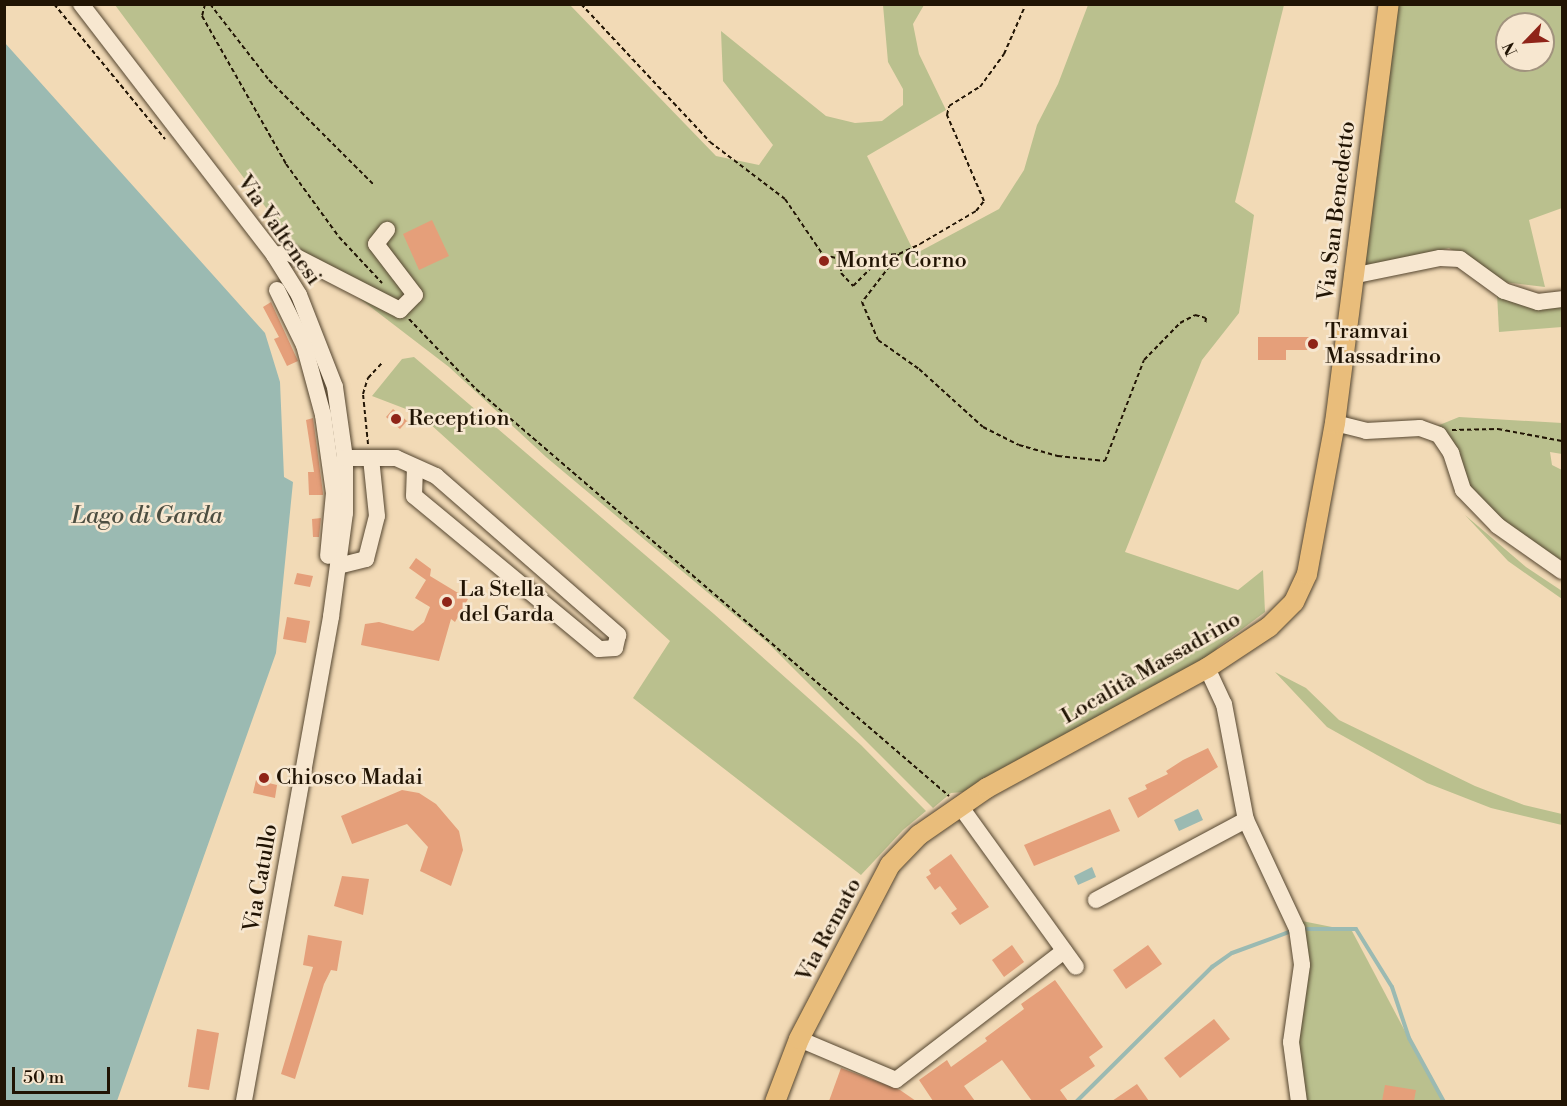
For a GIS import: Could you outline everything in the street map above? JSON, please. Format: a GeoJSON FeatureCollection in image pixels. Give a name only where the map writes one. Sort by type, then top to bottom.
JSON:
{"type":"FeatureCollection","features":[{"type":"Feature","properties":{"kind":"main road","name":"Via San Benedetto"},"geometry":{"type":"LineString","coordinates":[[1337,424],[1389,4]]}},
{"type":"Feature","properties":{"kind":"main road","name":"Località Massadrino"},"geometry":{"type":"LineString","coordinates":[[960,806],[1207,668],[1269,627],[1294,602],[1307,574],[1337,424]]}},
{"type":"Feature","properties":{"kind":"main road","name":"Via Remato"},"geometry":{"type":"LineString","coordinates":[[775,1101],[799,1039],[890,865],[919,835],[960,806]]}},
{"type":"Feature","properties":{"kind":"street","name":"Via Valtenesi"},"geometry":{"type":"LineString","coordinates":[[81,4],[274,255],[299,295],[323,350],[335,387],[345,458],[345,513],[338,566],[330,592],[322,663]]}},
{"type":"Feature","properties":{"kind":"street"},"geometry":{"type":"LineString","coordinates":[[274,255],[289,253],[400,310],[415,295],[376,244],[387,230]]}},
{"type":"Feature","properties":{"kind":"street"},"geometry":{"type":"LineString","coordinates":[[1357,277],[1440,258],[1460,259],[1504,291],[1538,302],[1563,299]]}},
{"type":"Feature","properties":{"kind":"street"},"geometry":{"type":"LineString","coordinates":[[277,290],[304,345],[323,415],[333,493],[330,592],[317,643]]}},
{"type":"Feature","properties":{"kind":"street"},"geometry":{"type":"LineString","coordinates":[[1337,424],[1366,431],[1420,428],[1439,435],[1451,453],[1463,490],[1498,526],[1563,571]]}},
{"type":"Feature","properties":{"kind":"street"},"geometry":{"type":"LineString","coordinates":[[345,458],[396,458],[415,470],[436,476],[618,635],[615,648],[599,649],[414,496],[415,470]]}},
{"type":"Feature","properties":{"kind":"street"},"geometry":{"type":"LineString","coordinates":[[338,566],[366,559],[377,516],[371,458]]}},
{"type":"Feature","properties":{"kind":"street","name":"Via Catullo"},"geometry":{"type":"LineString","coordinates":[[244,1101],[322,663]]}},
{"type":"Feature","properties":{"kind":"street"},"geometry":{"type":"LineString","coordinates":[[1207,668],[1224,704],[1246,820],[1297,929],[1301,947],[1300,989],[1291,1042],[1299,1101]]}},
{"type":"Feature","properties":{"kind":"street"},"geometry":{"type":"LineString","coordinates":[[960,806],[1076,967]]}},
{"type":"Feature","properties":{"kind":"street"},"geometry":{"type":"LineString","coordinates":[[1096,900],[1246,820]]}},
{"type":"Feature","properties":{"kind":"street"},"geometry":{"type":"LineString","coordinates":[[799,1039],[896,1080],[1064,951]]}},
{"type":"Feature","properties":{"kind":"path"},"geometry":{"type":"LineString","coordinates":[[205,4],[202,16],[286,164],[339,237],[390,291],[384,303]]}},
{"type":"Feature","properties":{"kind":"path"},"geometry":{"type":"LineString","coordinates":[[210,4],[268,80],[374,185]]}},
{"type":"Feature","properties":{"kind":"path"},"geometry":{"type":"LineString","coordinates":[[581,4],[710,142],[785,199],[823,255],[841,259],[841,273],[853,286],[884,255],[899,254]]}},
{"type":"Feature","properties":{"kind":"path"},"geometry":{"type":"LineString","coordinates":[[1026,4],[1004,54],[980,87],[949,106],[947,115],[984,201],[976,211],[899,254],[862,302],[878,340],[919,369],[983,427],[1019,444],[1058,456],[1106,461],[1144,360],[1180,323],[1195,315],[1206,318],[1205,325]]}},
{"type":"Feature","properties":{"kind":"path"},"geometry":{"type":"LineString","coordinates":[[400,310],[476,389],[960,806]]}},
{"type":"Feature","properties":{"kind":"path"},"geometry":{"type":"LineString","coordinates":[[371,458],[362,412],[363,394],[368,378],[383,362]]}},
{"type":"Feature","properties":{"kind":"path"},"geometry":{"type":"LineString","coordinates":[[1439,435],[1444,430],[1498,429],[1563,441]]}},
{"type":"Feature","properties":{"kind":"green space"},"geometry":{"type":"Polygon","coordinates":[[[115,5],[570,5],[716,156],[759,165],[773,145],[723,81],[721,31],[826,116],[855,123],[882,121],[903,105],[903,89],[888,62],[883,5],[924,5],[913,24],[919,54],[946,110],[867,156],[915,254],[999,209],[1024,170],[1037,125],[1058,84],[1088,5],[1284,5],[1235,202],[1254,215],[1239,313],[1202,360],[1125,552],[1238,590],[1263,570],[1265,612],[1218,647],[1207,662],[963,792],[951,793],[933,808],[769,644],[546,457],[449,367],[299,252],[115,5]]]}},
{"type":"Feature","properties":{"kind":"green space"},"geometry":{"type":"Polygon","coordinates":[[[1398,5],[1562,5],[1562,208],[1529,220],[1545,287],[1504,282],[1449,248],[1362,268],[1398,5]]]}},
{"type":"Feature","properties":{"kind":"green space"},"geometry":{"type":"Polygon","coordinates":[[[1497,293],[1562,302],[1562,327],[1499,332],[1497,293]]]}},
{"type":"Feature","properties":{"kind":"green space"},"geometry":{"type":"Polygon","coordinates":[[[414,357],[714,614],[861,745],[926,811],[903,830],[861,875],[633,698],[670,641],[419,414],[372,396],[402,359],[414,357]]]}},
{"type":"Feature","properties":{"kind":"green space"},"geometry":{"type":"Polygon","coordinates":[[[1459,417],[1562,423],[1562,454],[1550,452],[1552,465],[1562,470],[1562,567],[1489,508],[1464,478],[1437,426],[1459,417]]]}},
{"type":"Feature","properties":{"kind":"green space"},"geometry":{"type":"Polygon","coordinates":[[[1465,515],[1526,567],[1562,591],[1562,599],[1508,561],[1465,515]]]}},
{"type":"Feature","properties":{"kind":"green space"},"geometry":{"type":"Polygon","coordinates":[[[1275,672],[1306,688],[1339,720],[1475,786],[1524,805],[1562,814],[1562,825],[1491,808],[1427,783],[1327,727],[1275,672]]]}},
{"type":"Feature","properties":{"kind":"green space"},"geometry":{"type":"Polygon","coordinates":[[[1302,921],[1352,931],[1442,1101],[1306,1101],[1298,1081],[1302,921]]]}},
{"type":"Feature","properties":{"kind":"water","name":"Lago di Garda"},"geometry":{"type":"Polygon","coordinates":[[[5,43],[265,333],[280,382],[284,477],[293,482],[276,653],[117,1101],[5,1101],[5,43]]]}},
{"type":"Feature","properties":{"kind":"water"},"geometry":{"type":"Polygon","coordinates":[[[1198,809],[1203,820],[1179,831],[1174,820],[1198,809]]]}},
{"type":"Feature","properties":{"kind":"water"},"geometry":{"type":"Polygon","coordinates":[[[1092,867],[1096,877],[1078,885],[1074,876],[1092,867]]]}},
{"type":"Feature","properties":{"kind":"building"},"geometry":{"type":"Polygon","coordinates":[[[432,220],[449,256],[419,270],[403,234],[432,220]]]}},
{"type":"Feature","properties":{"kind":"building"},"geometry":{"type":"Polygon","coordinates":[[[271,302],[298,361],[287,366],[274,339],[279,337],[263,307],[271,302]]]}},
{"type":"Feature","properties":{"kind":"building"},"geometry":{"type":"Polygon","coordinates":[[[1258,337],[1317,337],[1317,350],[1286,350],[1286,360],[1258,360],[1258,337]]]}},
{"type":"Feature","properties":{"kind":"building","name":"Reception"},"geometry":{"type":"Polygon","coordinates":[[[393,409],[407,421],[400,429],[386,417],[393,409]]]}},
{"type":"Feature","properties":{"kind":"building"},"geometry":{"type":"Polygon","coordinates":[[[313,418],[323,495],[309,495],[308,472],[314,472],[306,420],[313,418]]]}},
{"type":"Feature","properties":{"kind":"building"},"geometry":{"type":"Polygon","coordinates":[[[321,518],[319,537],[313,537],[312,519],[321,518]]]}},
{"type":"Feature","properties":{"kind":"building"},"geometry":{"type":"Polygon","coordinates":[[[416,558],[431,569],[430,576],[468,599],[455,622],[451,619],[439,661],[361,645],[365,624],[379,622],[413,631],[424,622],[430,607],[415,598],[426,580],[409,568],[416,558]]]}},
{"type":"Feature","properties":{"kind":"building"},"geometry":{"type":"Polygon","coordinates":[[[297,573],[313,576],[310,587],[294,584],[297,573]]]}},
{"type":"Feature","properties":{"kind":"building"},"geometry":{"type":"Polygon","coordinates":[[[287,617],[310,621],[306,643],[283,639],[287,617]]]}},
{"type":"Feature","properties":{"kind":"building"},"geometry":{"type":"Polygon","coordinates":[[[1208,748],[1218,767],[1138,818],[1128,798],[1147,789],[1145,785],[1168,774],[1166,771],[1183,760],[1208,748]]]}},
{"type":"Feature","properties":{"kind":"building"},"geometry":{"type":"Polygon","coordinates":[[[256,780],[277,785],[275,798],[253,793],[256,780]]]}},
{"type":"Feature","properties":{"kind":"building"},"geometry":{"type":"Polygon","coordinates":[[[402,790],[419,793],[436,804],[459,831],[463,850],[451,886],[420,871],[428,847],[407,824],[352,844],[341,816],[402,790]]]}},
{"type":"Feature","properties":{"kind":"building"},"geometry":{"type":"Polygon","coordinates":[[[1110,809],[1120,831],[1034,866],[1024,845],[1110,809]]]}},
{"type":"Feature","properties":{"kind":"building"},"geometry":{"type":"Polygon","coordinates":[[[951,854],[989,907],[960,925],[951,913],[957,909],[940,886],[935,890],[926,877],[931,874],[929,870],[951,854]]]}},
{"type":"Feature","properties":{"kind":"building"},"geometry":{"type":"Polygon","coordinates":[[[342,876],[369,879],[363,915],[334,906],[342,876]]]}},
{"type":"Feature","properties":{"kind":"building"},"geometry":{"type":"Polygon","coordinates":[[[308,935],[342,941],[337,971],[331,970],[324,984],[295,1079],[281,1074],[313,967],[303,965],[308,935]]]}},
{"type":"Feature","properties":{"kind":"building"},"geometry":{"type":"Polygon","coordinates":[[[1012,945],[1024,962],[1004,977],[992,960],[1012,945]]]}},
{"type":"Feature","properties":{"kind":"building"},"geometry":{"type":"Polygon","coordinates":[[[1148,945],[1162,964],[1126,989],[1113,970],[1148,945]]]}},
{"type":"Feature","properties":{"kind":"building"},"geometry":{"type":"Polygon","coordinates":[[[1055,980],[1103,1047],[1089,1057],[1095,1066],[1060,1090],[1068,1101],[1032,1101],[1002,1060],[964,1086],[975,1101],[933,1101],[919,1080],[947,1060],[951,1067],[987,1041],[985,1038],[1024,1009],[1021,1004],[1055,980]]]}},
{"type":"Feature","properties":{"kind":"building"},"geometry":{"type":"Polygon","coordinates":[[[1214,1019],[1230,1039],[1180,1078],[1164,1058],[1214,1019]]]}},
{"type":"Feature","properties":{"kind":"building"},"geometry":{"type":"Polygon","coordinates":[[[197,1029],[219,1033],[209,1090],[188,1087],[197,1029]]]}},
{"type":"Feature","properties":{"kind":"building"},"geometry":{"type":"Polygon","coordinates":[[[841,1068],[900,1090],[916,1101],[829,1101],[841,1068]]]}},
{"type":"Feature","properties":{"kind":"building"},"geometry":{"type":"Polygon","coordinates":[[[1137,1084],[1149,1101],[1112,1101],[1137,1084]]]}},
{"type":"Feature","properties":{"kind":"building"},"geometry":{"type":"Polygon","coordinates":[[[1385,1085],[1416,1090],[1414,1101],[1382,1101],[1385,1085]]]}},
{"type":"Feature","properties":{"kind":"waterway"},"geometry":{"type":"LineString","coordinates":[[1307,929],[1356,929],[1392,987],[1409,1038],[1444,1102]]}},
{"type":"Feature","properties":{"kind":"waterway"},"geometry":{"type":"LineString","coordinates":[[1076,1102],[1212,967],[1232,953],[1289,932]]}},
{"type":"Feature","properties":{"kind":"place","name":"Monte Corno"},"geometry":{"type":"Point","coordinates":[824,261]}},
{"type":"Feature","properties":{"kind":"place","name":"Tramvai Massadrino"},"geometry":{"type":"Point","coordinates":[1313,344]}},
{"type":"Feature","properties":{"kind":"place","name":"Reception"},"geometry":{"type":"Point","coordinates":[396,419]}},
{"type":"Feature","properties":{"kind":"place","name":"La Stella del Garda"},"geometry":{"type":"Point","coordinates":[447,602]}},
{"type":"Feature","properties":{"kind":"place","name":"Chiosco Madai"},"geometry":{"type":"Point","coordinates":[264,778]}}]}
